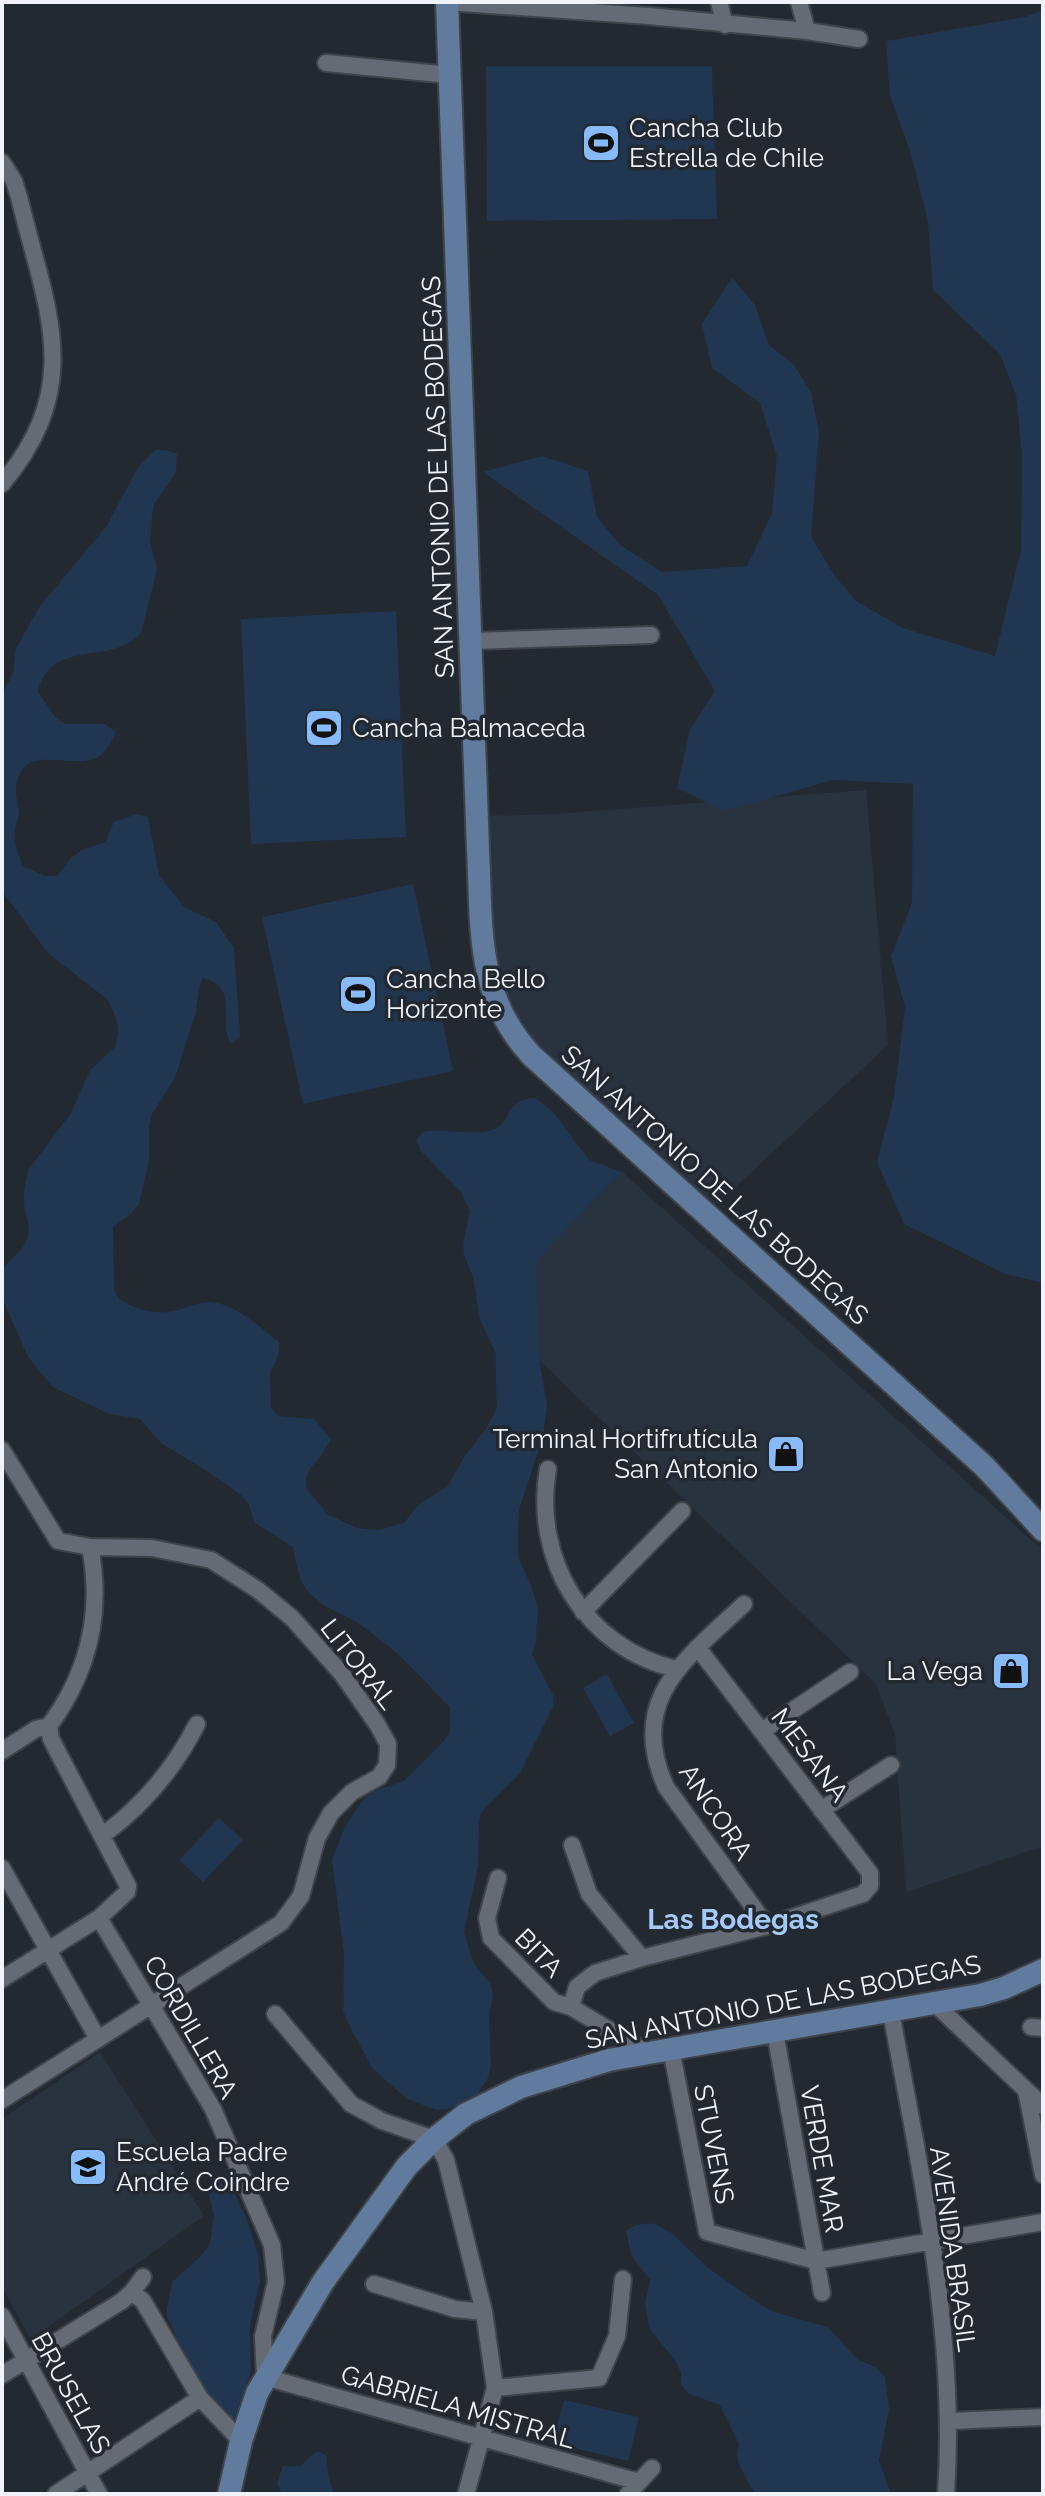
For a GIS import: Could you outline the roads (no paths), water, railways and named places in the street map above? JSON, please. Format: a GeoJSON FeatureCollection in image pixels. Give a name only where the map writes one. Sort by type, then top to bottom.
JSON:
{"type":"FeatureCollection","features":[{"type":"Feature","properties":{"kind":"street"},"geometry":{"type":"LineString","coordinates":[[447,2],[646,9],[725,25],[807,31],[859,39]]}},
{"type":"Feature","properties":{"kind":"street","name":"SAN ANTONIO DE LAS BODEGAS"},"geometry":{"type":"LineString","coordinates":[[447,2],[484,958],[495,1001],[510,1030],[531,1055],[985,1467],[1043,1530]]}},
{"type":"Feature","properties":{"kind":"street"},"geometry":{"type":"LineString","coordinates":[[719,2],[725,25]]}},
{"type":"Feature","properties":{"kind":"street"},"geometry":{"type":"LineString","coordinates":[[799,2],[807,31]]}},
{"type":"Feature","properties":{"kind":"street"},"geometry":{"type":"LineString","coordinates":[[326,63],[450,75]]}},
{"type":"Feature","properties":{"kind":"street"},"geometry":{"type":"LineString","coordinates":[[2,162],[51,330],[54,377],[48,404],[34,437],[2,484]]}},
{"type":"Feature","properties":{"kind":"street"},"geometry":{"type":"LineString","coordinates":[[472,641],[651,635]]}},
{"type":"Feature","properties":{"kind":"street","name":"LITORAL"},"geometry":{"type":"LineString","coordinates":[[2,1450],[58,1541],[90,1547],[131,1546],[172,1550],[211,1560],[276,1604],[323,1651],[369,1711],[389,1751],[384,1772],[341,1802],[323,1825],[306,1885],[289,1914],[273,1930],[4,2095]]}},
{"type":"Feature","properties":{"kind":"street"},"geometry":{"type":"LineString","coordinates":[[548,1469],[545,1516],[551,1551],[564,1583],[583,1612],[621,1646],[651,1662],[676,1669]]}},
{"type":"Feature","properties":{"kind":"street"},"geometry":{"type":"LineString","coordinates":[[583,1612],[682,1511]]}},
{"type":"Feature","properties":{"kind":"street"},"geometry":{"type":"LineString","coordinates":[[2,1979],[99,1918],[123,1897],[128,1886],[51,1739],[49,1726],[72,1690],[90,1641],[95,1588],[90,1547]]}},
{"type":"Feature","properties":{"kind":"street","name":"ANCORA"},"geometry":{"type":"LineString","coordinates":[[744,1604],[676,1669],[660,1700],[654,1725],[654,1750],[666,1787],[767,1926]]}},
{"type":"Feature","properties":{"kind":"street","name":"MESANA"},"geometry":{"type":"LineString","coordinates":[[698,1648],[870,1873],[870,1886],[863,1894],[767,1926]]}},
{"type":"Feature","properties":{"kind":"street"},"geometry":{"type":"LineString","coordinates":[[762,1731],[850,1672]]}},
{"type":"Feature","properties":{"kind":"street"},"geometry":{"type":"LineString","coordinates":[[103,1835],[151,1794],[197,1724]]}},
{"type":"Feature","properties":{"kind":"street"},"geometry":{"type":"LineString","coordinates":[[2,1751],[36,1729],[49,1726]]}},
{"type":"Feature","properties":{"kind":"street"},"geometry":{"type":"LineString","coordinates":[[821,1810],[891,1765]]}},
{"type":"Feature","properties":{"kind":"street"},"geometry":{"type":"LineString","coordinates":[[572,1845],[589,1894],[642,1958]]}},
{"type":"Feature","properties":{"kind":"street"},"geometry":{"type":"LineString","coordinates":[[2,1868],[98,2039]]}},
{"type":"Feature","properties":{"kind":"street","name":"BITA"},"geometry":{"type":"LineString","coordinates":[[498,1878],[487,1918],[491,1938],[554,2002],[571,2007],[648,2053]]}},
{"type":"Feature","properties":{"kind":"street","name":"CORDILLERA"},"geometry":{"type":"LineString","coordinates":[[99,1918],[213,2109],[272,2245],[276,2282],[263,2336],[265,2377]]}},
{"type":"Feature","properties":{"kind":"street"},"geometry":{"type":"LineString","coordinates":[[571,2007],[577,1987],[588,1976],[642,1958],[767,1926]]}},
{"type":"Feature","properties":{"kind":"street","name":"SAN ANTONIO DE LAS BODEGAS"},"geometry":{"type":"LineString","coordinates":[[229,2494],[241,2441],[265,2377],[335,2265],[407,2166],[434,2139],[466,2114],[502,2095],[609,2060],[935,2004],[1004,1988],[1043,1970]]}},
{"type":"Feature","properties":{"kind":"street"},"geometry":{"type":"LineString","coordinates":[[935,2004],[1043,2106]]}},
{"type":"Feature","properties":{"kind":"street","name":"AVENIDA BRASIL"},"geometry":{"type":"LineString","coordinates":[[891,2012],[931,2241],[946,2363],[950,2421],[946,2494]]}},
{"type":"Feature","properties":{"kind":"street"},"geometry":{"type":"LineString","coordinates":[[275,2014],[351,2104],[382,2121],[434,2139],[446,2160],[484,2312],[495,2388],[466,2494]]}},
{"type":"Feature","properties":{"kind":"street","name":"VERDE MAR"},"geometry":{"type":"LineString","coordinates":[[775,2032],[822,2293]]}},
{"type":"Feature","properties":{"kind":"street","name":"STUVENS"},"geometry":{"type":"LineString","coordinates":[[671,2049],[707,2232],[816,2261]]}},
{"type":"Feature","properties":{"kind":"street"},"geometry":{"type":"LineString","coordinates":[[1026,2090],[1043,2175]]}},
{"type":"Feature","properties":{"kind":"street"},"geometry":{"type":"LineString","coordinates":[[816,2261],[1043,2222]]}},
{"type":"Feature","properties":{"kind":"street"},"geometry":{"type":"LineString","coordinates":[[2,2375],[132,2292],[143,2277]]}},
{"type":"Feature","properties":{"kind":"street"},"geometry":{"type":"LineString","coordinates":[[495,2388],[599,2378],[617,2336],[623,2279]]}},
{"type":"Feature","properties":{"kind":"street"},"geometry":{"type":"LineString","coordinates":[[374,2284],[455,2309],[484,2312]]}},
{"type":"Feature","properties":{"kind":"street"},"geometry":{"type":"LineString","coordinates":[[132,2292],[143,2301],[200,2398],[241,2441]]}},
{"type":"Feature","properties":{"kind":"street","name":"BRUSELAS"},"geometry":{"type":"LineString","coordinates":[[2,2316],[99,2494]]}},
{"type":"Feature","properties":{"kind":"street","name":"GABRIELA MISTRAL"},"geometry":{"type":"LineString","coordinates":[[265,2377],[483,2440],[633,2488]]}},
{"type":"Feature","properties":{"kind":"street"},"geometry":{"type":"LineString","coordinates":[[56,2494],[200,2398]]}},
{"type":"Feature","properties":{"kind":"street"},"geometry":{"type":"LineString","coordinates":[[950,2421],[1043,2417]]}},
{"type":"Feature","properties":{"kind":"street"},"geometry":{"type":"LineString","coordinates":[[633,2488],[652,2468]]}},
{"type":"Feature","properties":{"kind":"place","name":"Cancha Club Estrella de Chile"},"geometry":{"type":"Point","coordinates":[601,143]}},
{"type":"Feature","properties":{"kind":"place","name":"Cancha Balmaceda"},"geometry":{"type":"Point","coordinates":[324,728]}},
{"type":"Feature","properties":{"kind":"place","name":"Cancha Bello Horizonte"},"geometry":{"type":"Point","coordinates":[358,994]}},
{"type":"Feature","properties":{"kind":"place","name":"Terminal Hortifrutícula San Antonio"},"geometry":{"type":"Point","coordinates":[786,1454]}},
{"type":"Feature","properties":{"kind":"place","name":"La Vega"},"geometry":{"type":"Point","coordinates":[1011,1671]}},
{"type":"Feature","properties":{"kind":"place","name":"Escuela Padre André Coindre"},"geometry":{"type":"Point","coordinates":[88,2167]}},
{"type":"Feature","properties":{"kind":"district","name":"Las Bodegas"},"geometry":{"type":"Point","coordinates":[733,1919]}}]}
